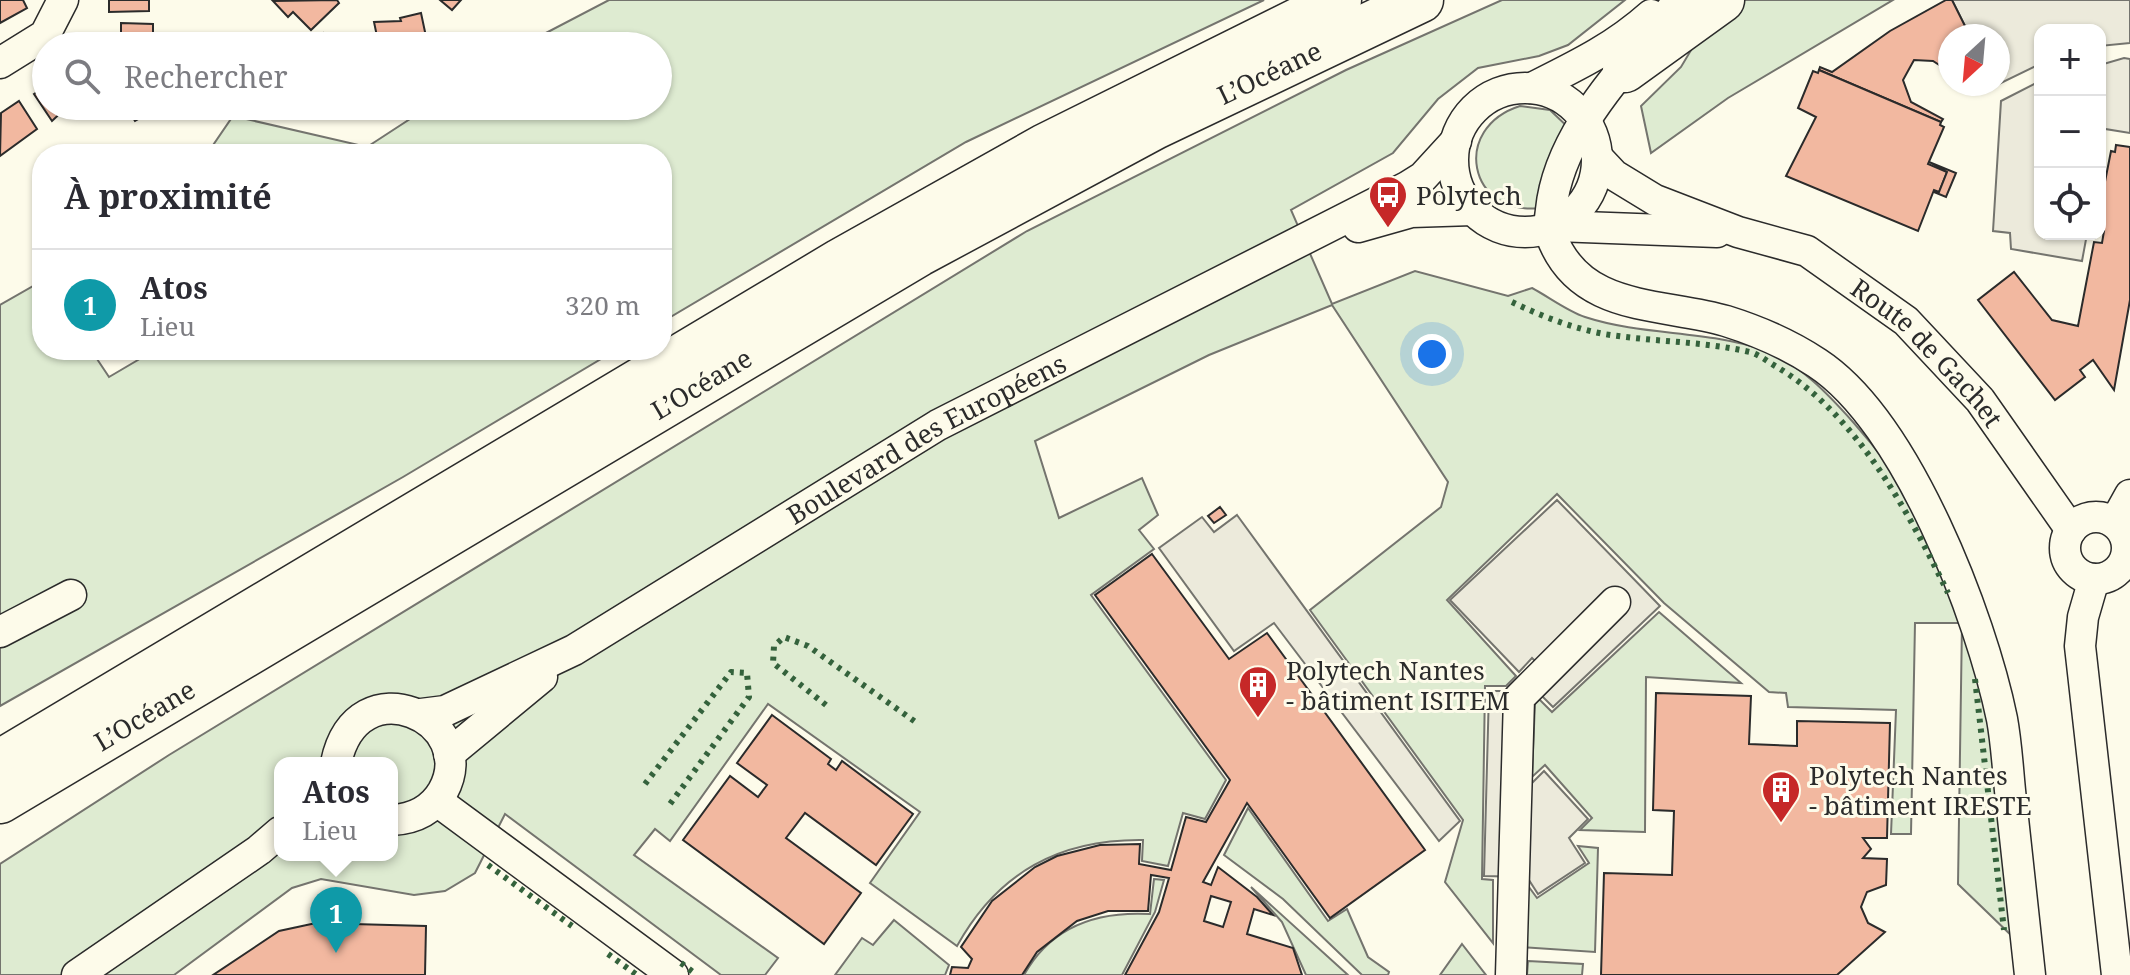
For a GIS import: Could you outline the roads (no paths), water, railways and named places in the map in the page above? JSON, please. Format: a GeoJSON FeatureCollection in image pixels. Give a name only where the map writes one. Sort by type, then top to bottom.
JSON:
{"type":"FeatureCollection","features":[{"type":"Feature","properties":{"kind":"highway","name":"L’Océane"},"geometry":{"type":"LineString","coordinates":[[0,762],[840,261],[1086,125],[1339,0]]}},
{"type":"Feature","properties":{"kind":"highway","name":"L’Océane"},"geometry":{"type":"LineString","coordinates":[[0,801],[919,254],[1155,127],[1421,0]]}},
{"type":"Feature","properties":{"kind":"highway"},"geometry":{"type":"LineString","coordinates":[[1625,70],[1722,0]]}},
{"type":"Feature","properties":{"kind":"street"},"geometry":{"type":"LineString","coordinates":[[47,32],[63,0]]}},
{"type":"Feature","properties":{"kind":"street"},"geometry":{"type":"LineString","coordinates":[[1532,88],[1568,101],[1585,120],[1598,158],[1595,179],[1587,198],[1573,214],[1552,227],[1534,231],[1502,228],[1473,210],[1457,185],[1453,156],[1466,118],[1484,100],[1507,90],[1532,88],[1588,62],[1623,40],[1666,0]]}},
{"type":"Feature","properties":{"kind":"street"},"geometry":{"type":"LineString","coordinates":[[1679,0],[1573,136],[1558,171],[1552,227],[1574,274],[1596,290],[1623,302],[1725,321],[1778,341],[1820,365],[1859,403],[1898,453],[1936,525],[1970,609],[2002,720],[2030,975]]}},
{"type":"Feature","properties":{"kind":"street"},"geometry":{"type":"LineString","coordinates":[[0,63],[32,43]]}},
{"type":"Feature","properties":{"kind":"street","name":"Boulevard des Européens"},"geometry":{"type":"LineString","coordinates":[[421,714],[445,711],[574,650],[938,425],[1423,177],[1456,141]]}},
{"type":"Feature","properties":{"kind":"street","name":"Route de Gachet"},"geometry":{"type":"LineString","coordinates":[[1598,158],[1621,180],[1655,200],[1738,232],[1807,251],[1906,321],[1980,400],[2071,530]]}},
{"type":"Feature","properties":{"kind":"street","name":"Boulevard des Européens"},"geometry":{"type":"LineString","coordinates":[[1290,247],[1411,212],[1473,210]]}},
{"type":"Feature","properties":{"kind":"street","name":"Route de Gachet"},"geometry":{"type":"LineString","coordinates":[[1552,227],[1738,232]]}},
{"type":"Feature","properties":{"kind":"street"},"geometry":{"type":"LineString","coordinates":[[2123,532],[2093,517],[2081,521],[2071,530],[2065,547],[2070,563],[2082,575],[2094,579],[2108,576],[2120,568],[2127,551],[2123,532],[2130,495]]}},
{"type":"Feature","properties":{"kind":"street"},"geometry":{"type":"LineString","coordinates":[[2094,579],[2083,617],[2080,646],[2117,975]]}},
{"type":"Feature","properties":{"kind":"street"},"geometry":{"type":"LineString","coordinates":[[0,632],[71,595]]}},
{"type":"Feature","properties":{"kind":"street"},"geometry":{"type":"LineString","coordinates":[[1511,975],[1519,698],[1615,602]]}},
{"type":"Feature","properties":{"kind":"street","name":"Boulevard des Européens"},"geometry":{"type":"LineString","coordinates":[[449,754],[574,650]]}},
{"type":"Feature","properties":{"kind":"street"},"geometry":{"type":"LineString","coordinates":[[337,757],[341,741],[355,722],[375,710],[398,707],[421,714],[439,731],[449,754],[445,786],[437,801],[423,812],[398,818]]}},
{"type":"Feature","properties":{"kind":"street"},"geometry":{"type":"LineString","coordinates":[[437,801],[673,975]]}},
{"type":"Feature","properties":{"kind":"street"},"geometry":{"type":"LineString","coordinates":[[77,975],[273,841]]}},
{"type":"Feature","properties":{"kind":"place","name":"Polytech"},"geometry":{"type":"Point","coordinates":[1388,229]}},
{"type":"Feature","properties":{"kind":"place","name":"Polytech Nantes - bâtiment ISITEM"},"geometry":{"type":"Point","coordinates":[1258,719]}},
{"type":"Feature","properties":{"kind":"place","name":"Polytech Nantes - bâtiment IRESTE"},"geometry":{"type":"Point","coordinates":[1781,824]}},
{"type":"Feature","properties":{"kind":"place","name":"Atos"},"geometry":{"type":"Point","coordinates":[336,953]}}]}
